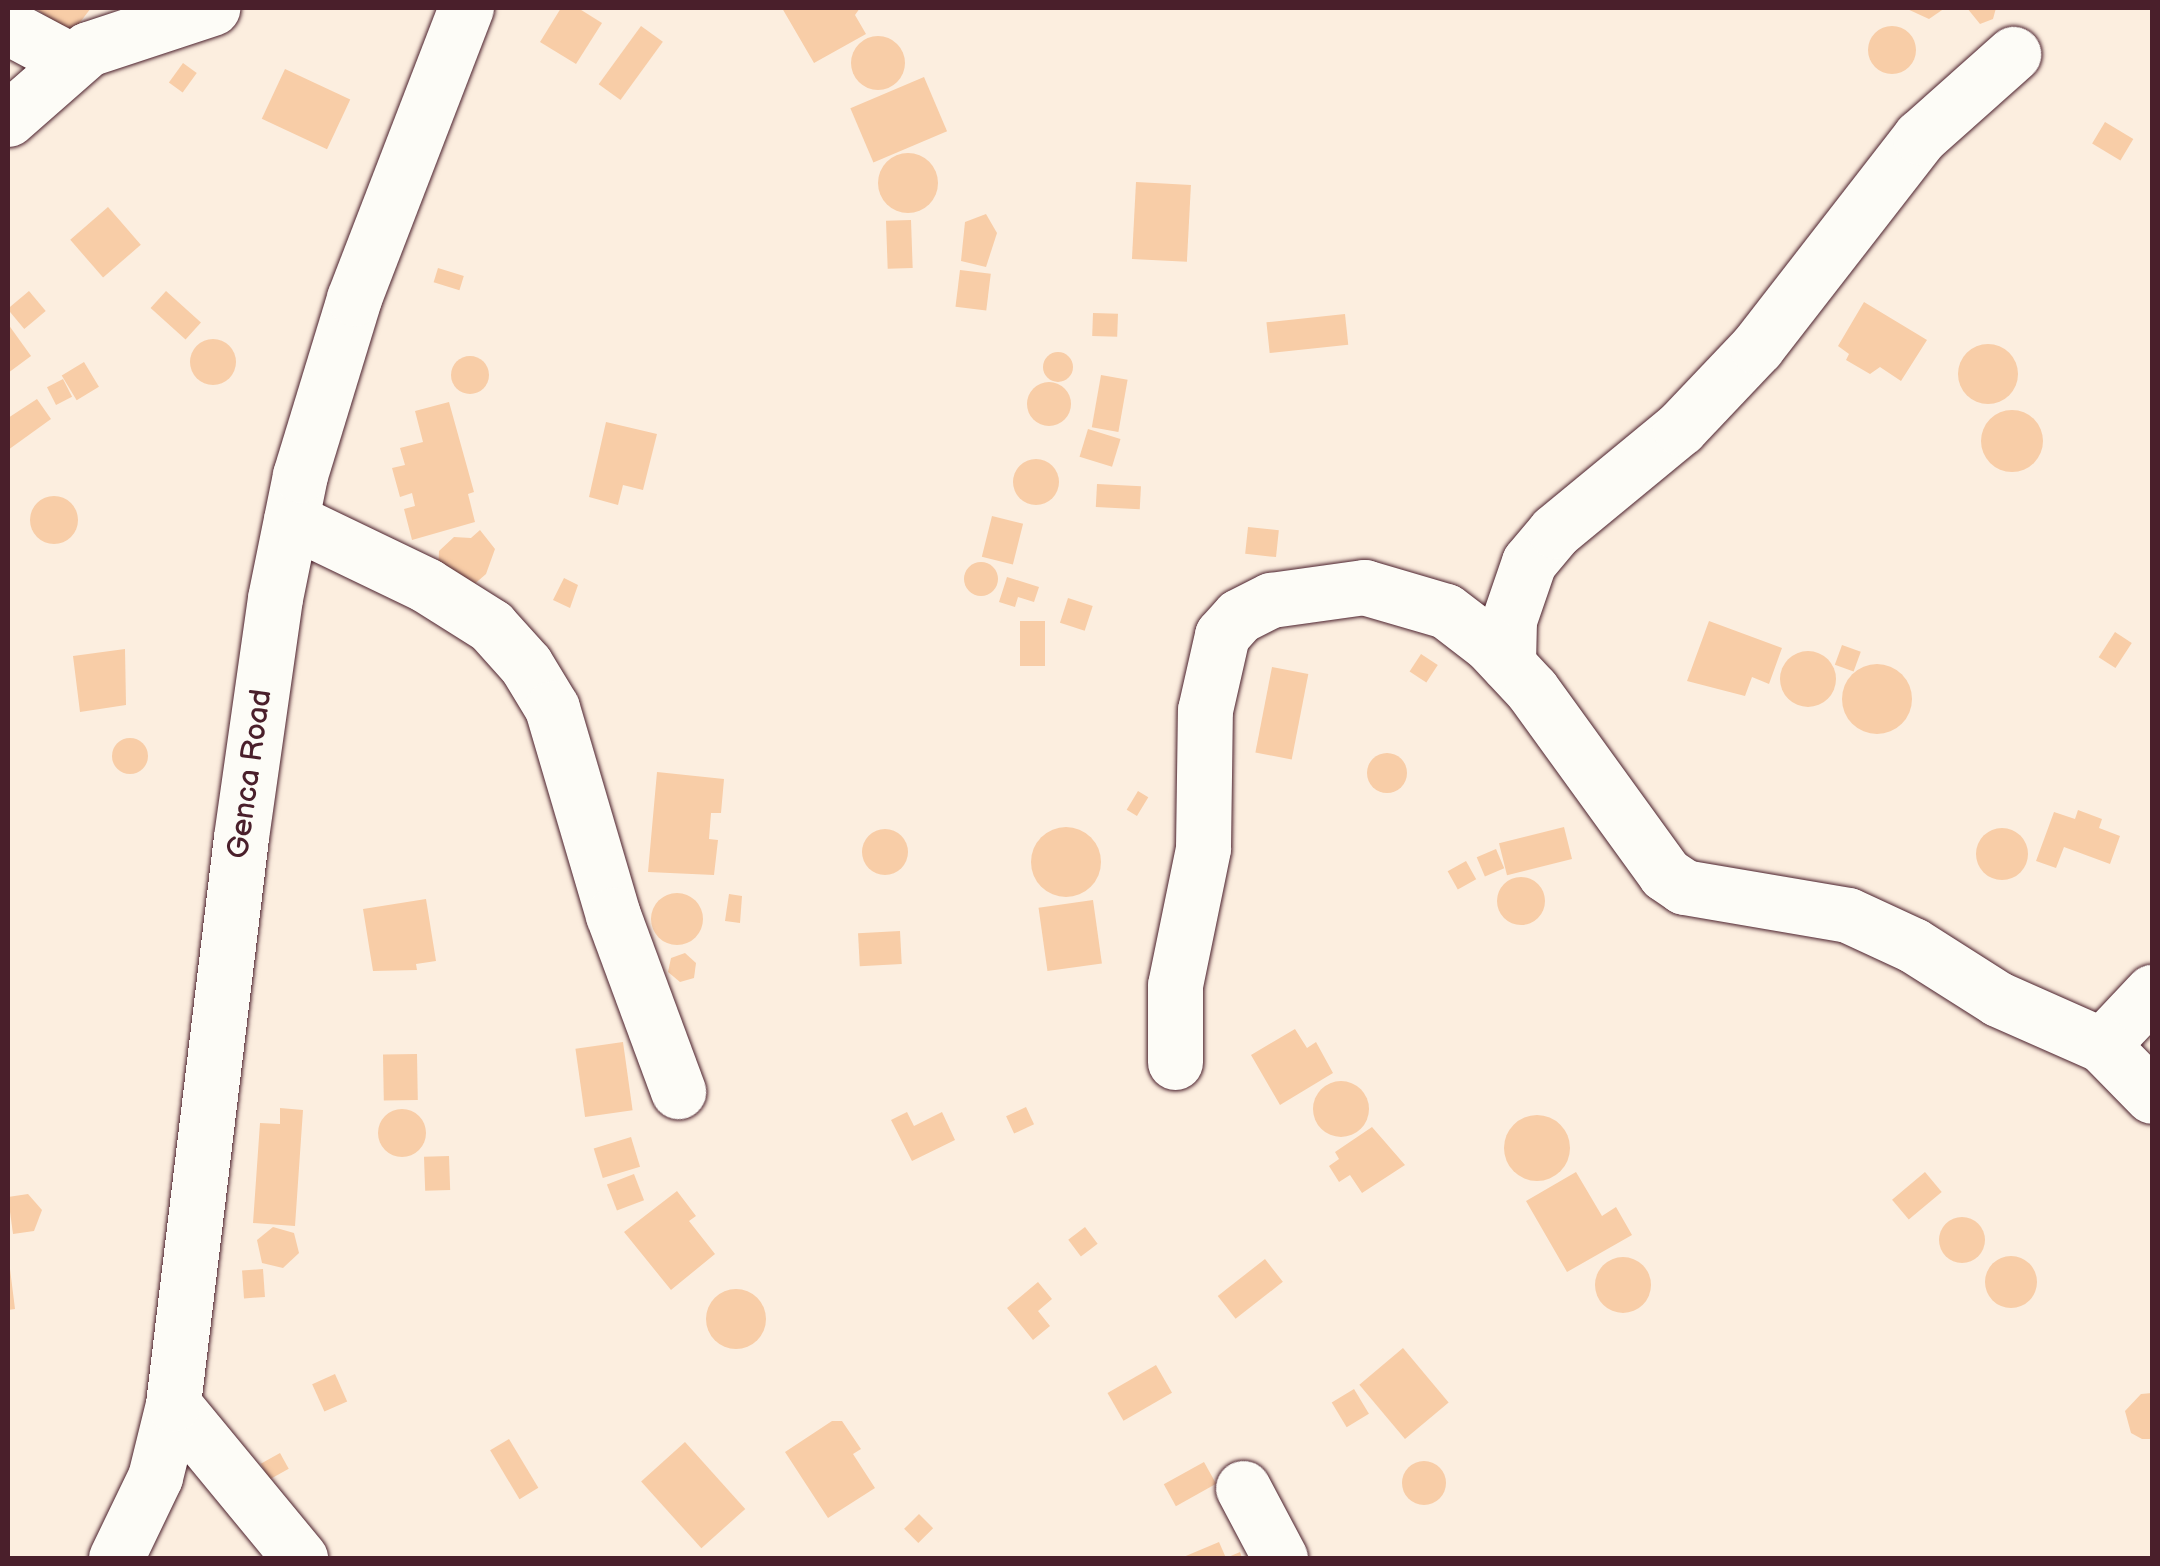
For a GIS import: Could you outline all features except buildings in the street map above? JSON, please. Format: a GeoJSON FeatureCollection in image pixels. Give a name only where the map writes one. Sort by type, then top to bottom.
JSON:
{"type":"FeatureCollection","features":[{"type":"Feature","properties":{"kind":"street"},"geometry":{"type":"LineString","coordinates":[[8,119],[72,61],[129,30],[212,8]]}},
{"type":"Feature","properties":{"kind":"street","name":"Genca Road"},"geometry":{"type":"LineString","coordinates":[[116,1558],[155,1477],[173,1404],[242,837],[291,520],[354,298],[466,8]]}},
{"type":"Feature","properties":{"kind":"street"},"geometry":{"type":"LineString","coordinates":[[8,27],[72,61]]}},
{"type":"Feature","properties":{"kind":"street"},"geometry":{"type":"LineString","coordinates":[[1508,664],[1508,620],[1529,562],[1555,532],[1680,428],[1757,346],[1920,138],[2013,54]]}},
{"type":"Feature","properties":{"kind":"street"},"geometry":{"type":"LineString","coordinates":[[291,520],[426,585],[491,626],[526,665],[552,708],[613,915],[678,1091]]}},
{"type":"Feature","properties":{"kind":"street"},"geometry":{"type":"LineString","coordinates":[[1175,1062],[1175,986],[1203,848],[1205,710],[1222,635],[1239,616],[1271,600],[1364,588],[1446,611],[1508,664],[1665,874],[1684,887],[1848,915],[1913,944],[1998,999],[2102,1044],[2152,1096]]}},
{"type":"Feature","properties":{"kind":"street"},"geometry":{"type":"LineString","coordinates":[[2102,1044],[2152,992]]}},
{"type":"Feature","properties":{"kind":"street"},"geometry":{"type":"LineString","coordinates":[[173,1404],[300,1558]]}},
{"type":"Feature","properties":{"kind":"street"},"geometry":{"type":"LineString","coordinates":[[1243,1488],[1280,1558]]}}]}
